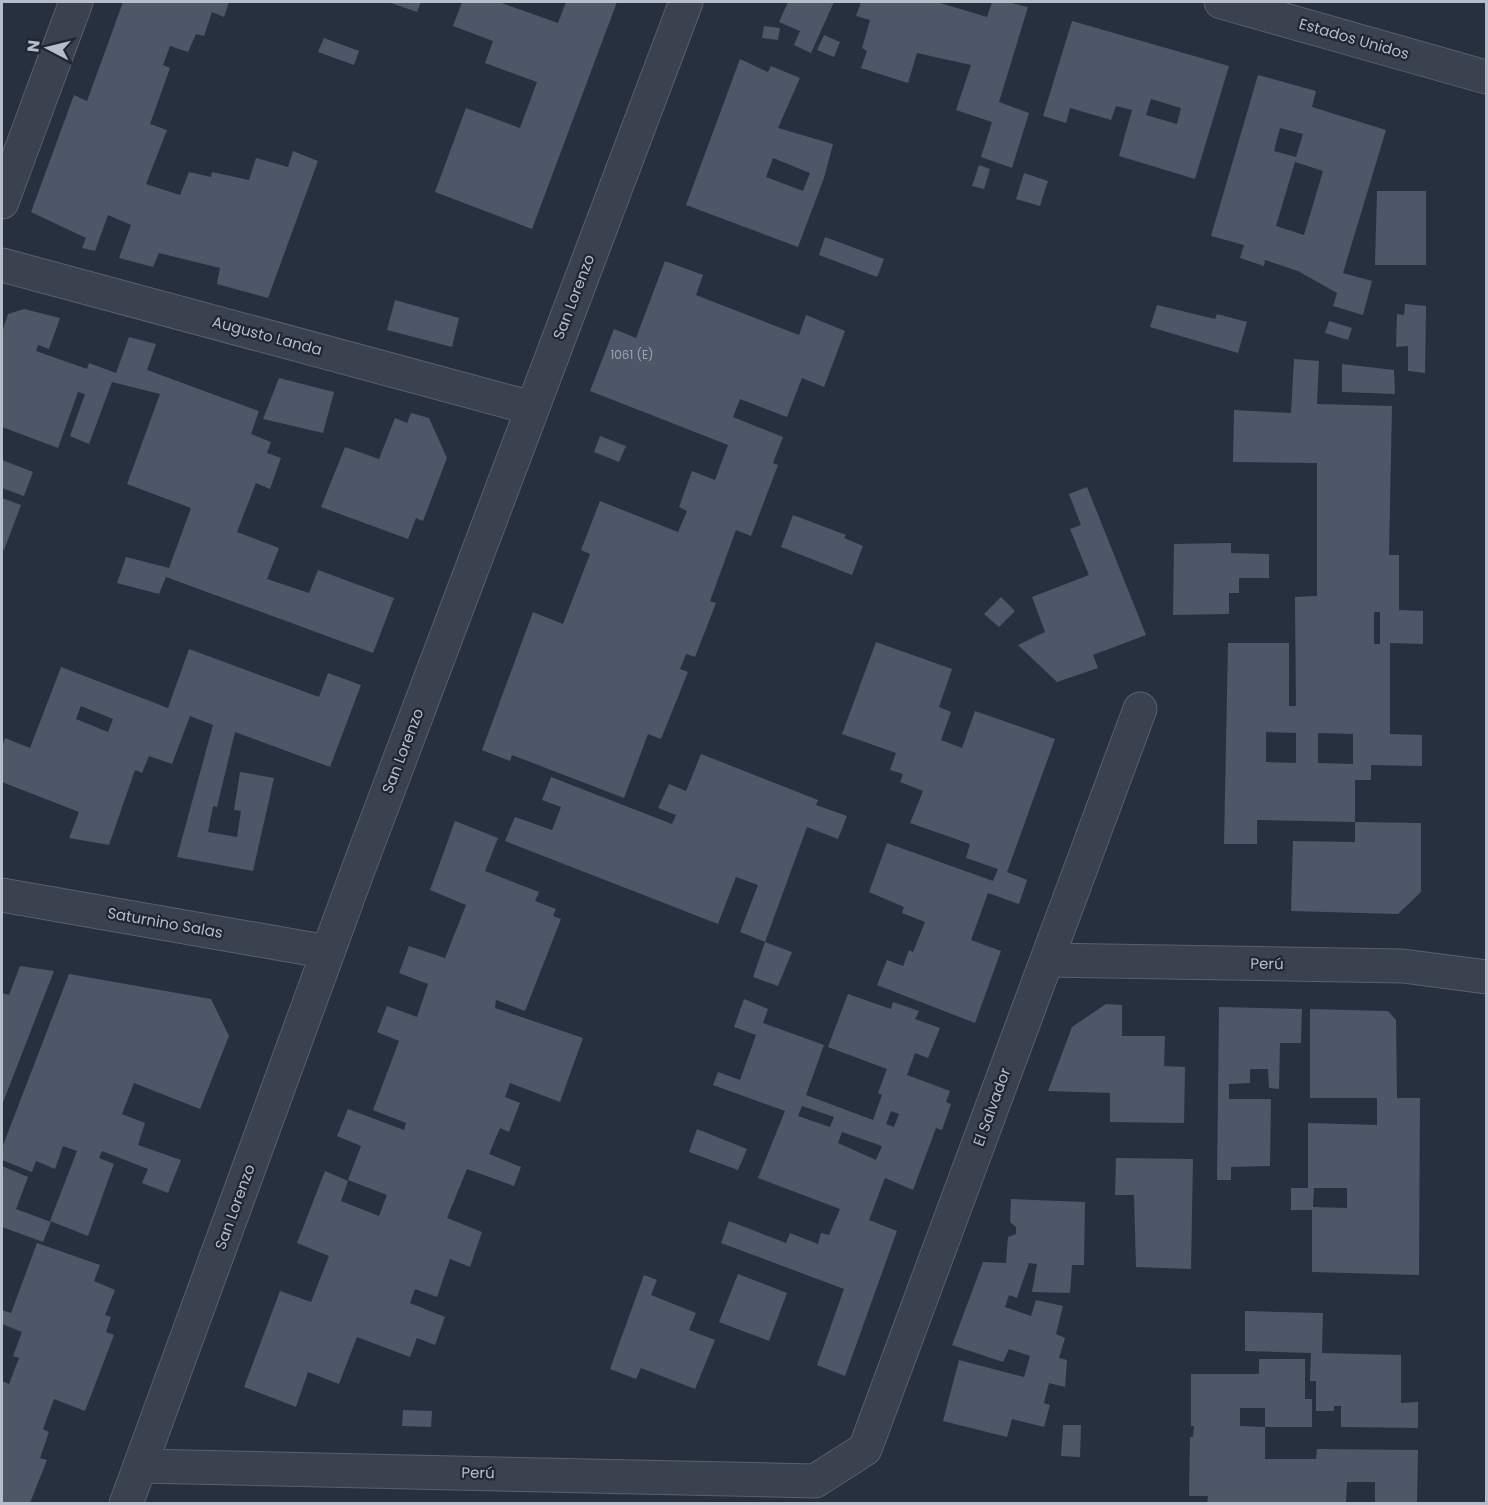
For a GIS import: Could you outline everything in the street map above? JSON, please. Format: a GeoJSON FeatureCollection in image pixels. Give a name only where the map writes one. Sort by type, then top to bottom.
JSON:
{"type":"FeatureCollection","features":[{"type":"Feature","properties":{"kind":"street"},"geometry":{"type":"LineString","coordinates":[[2,202],[76,2]]}},
{"type":"Feature","properties":{"kind":"street","name":"San Lorenzo"},"geometry":{"type":"LineString","coordinates":[[126,1503],[328,952],[686,2]]}},
{"type":"Feature","properties":{"kind":"street","name":"Estados Unidos"},"geometry":{"type":"LineString","coordinates":[[1221,2],[1486,77]]}},
{"type":"Feature","properties":{"kind":"street","name":"Augusto Landa"},"geometry":{"type":"LineString","coordinates":[[2,265],[532,408]]}},
{"type":"Feature","properties":{"kind":"street","name":"El Salvador"},"geometry":{"type":"LineString","coordinates":[[815,1481],[865,1449],[1140,709]]}},
{"type":"Feature","properties":{"kind":"street","name":"Saturnino Salas"},"geometry":{"type":"LineString","coordinates":[[2,896],[328,952]]}},
{"type":"Feature","properties":{"kind":"street","name":"Perú"},"geometry":{"type":"LineString","coordinates":[[1047,960],[1403,966],[1486,977]]}},
{"type":"Feature","properties":{"kind":"street","name":"Perú"},"geometry":{"type":"LineString","coordinates":[[140,1466],[815,1481]]}},
{"type":"Feature","properties":{"kind":"building"},"geometry":{"type":"Polygon","coordinates":[[[123,2],[229,2],[224,17],[212,12],[204,36],[196,34],[188,52],[170,46],[163,65],[170,68],[150,124],[167,130],[146,184],[180,195],[189,172],[211,177],[212,172],[249,180],[256,158],[288,167],[293,151],[318,161],[268,298],[217,284],[220,268],[159,253],[153,267],[119,258],[131,225],[108,215],[95,251],[82,248],[86,238],[31,212],[74,95],[87,101],[123,2]]]}},
{"type":"Feature","properties":{"kind":"building"},"geometry":{"type":"Polygon","coordinates":[[[388,2],[421,2],[417,12],[388,2]]]}},
{"type":"Feature","properties":{"kind":"building"},"geometry":{"type":"Polygon","coordinates":[[[462,2],[499,2],[558,23],[566,2],[617,2],[532,229],[435,192],[466,108],[520,128],[537,82],[485,63],[493,41],[453,26],[462,2]]]}},
{"type":"Feature","properties":{"kind":"building"},"geometry":{"type":"Polygon","coordinates":[[[788,2],[834,2],[811,53],[794,45],[800,31],[779,22],[788,2]]]}},
{"type":"Feature","properties":{"kind":"building"},"geometry":{"type":"Polygon","coordinates":[[[861,2],[937,2],[987,17],[992,2],[1007,2],[1028,7],[999,102],[1029,113],[1012,168],[981,157],[992,122],[956,110],[971,65],[917,53],[908,83],[861,68],[867,51],[862,48],[870,20],[856,16],[861,2]]]}},
{"type":"Feature","properties":{"kind":"building"},"geometry":{"type":"Polygon","coordinates":[[[1072,21],[1229,66],[1195,179],[1119,156],[1132,110],[1116,106],[1111,120],[1070,108],[1066,123],[1043,116],[1072,21]],[[1151,99],[1146,115],[1177,124],[1181,108],[1151,99]]]}},
{"type":"Feature","properties":{"kind":"building"},"geometry":{"type":"Polygon","coordinates":[[[764,26],[780,28],[778,40],[762,38],[764,26]]]}},
{"type":"Feature","properties":{"kind":"building"},"geometry":{"type":"Polygon","coordinates":[[[824,35],[840,42],[834,57],[817,50],[824,35]]]}},
{"type":"Feature","properties":{"kind":"building"},"geometry":{"type":"Polygon","coordinates":[[[324,38],[359,51],[354,65],[318,52],[324,38]]]}},
{"type":"Feature","properties":{"kind":"building"},"geometry":{"type":"Polygon","coordinates":[[[740,59],[768,72],[771,66],[800,78],[778,128],[833,144],[824,178],[798,247],[686,205],[740,59]],[[773,158],[766,177],[803,191],[810,173],[773,158]]]}},
{"type":"Feature","properties":{"kind":"building"},"geometry":{"type":"Polygon","coordinates":[[[1258,75],[1316,91],[1312,107],[1386,130],[1343,273],[1372,281],[1363,315],[1333,306],[1337,293],[1298,271],[1265,260],[1264,266],[1240,258],[1244,245],[1211,236],[1258,75]],[[1280,128],[1274,151],[1296,157],[1303,134],[1280,128]],[[1295,162],[1276,226],[1304,235],[1323,171],[1295,162]]]}},
{"type":"Feature","properties":{"kind":"building"},"geometry":{"type":"Polygon","coordinates":[[[979,165],[990,169],[984,189],[972,186],[979,165]]]}},
{"type":"Feature","properties":{"kind":"building"},"geometry":{"type":"Polygon","coordinates":[[[1024,173],[1048,181],[1040,206],[1016,199],[1024,173]]]}},
{"type":"Feature","properties":{"kind":"building"},"geometry":{"type":"Polygon","coordinates":[[[1377,191],[1426,191],[1426,265],[1375,265],[1377,191]]]}},
{"type":"Feature","properties":{"kind":"building"},"geometry":{"type":"Polygon","coordinates":[[[825,237],[884,259],[877,277],[819,255],[825,237]]]}},
{"type":"Feature","properties":{"kind":"building"},"geometry":{"type":"Polygon","coordinates":[[[665,261],[703,275],[696,295],[799,335],[806,315],[845,331],[824,387],[802,378],[787,417],[740,399],[733,417],[783,437],[773,463],[778,465],[751,536],[736,530],[710,601],[716,603],[695,657],[686,654],[680,669],[688,672],[661,739],[648,734],[624,798],[512,755],[510,761],[482,750],[533,612],[563,624],[590,554],[581,550],[600,501],[678,532],[687,511],[679,507],[692,471],[715,480],[728,445],[590,391],[614,329],[636,338],[665,261]]]}},
{"type":"Feature","properties":{"kind":"building"},"geometry":{"type":"Polygon","coordinates":[[[395,300],[459,318],[452,347],[387,330],[395,300]]]}},
{"type":"Feature","properties":{"kind":"building"},"geometry":{"type":"Polygon","coordinates":[[[1405,304],[1426,306],[1425,373],[1408,371],[1408,346],[1396,347],[1397,314],[1404,315],[1405,304]]]}},
{"type":"Feature","properties":{"kind":"building"},"geometry":{"type":"Polygon","coordinates":[[[1157,305],[1215,319],[1217,314],[1247,322],[1238,353],[1150,327],[1157,305]]]}},
{"type":"Feature","properties":{"kind":"building"},"geometry":{"type":"Polygon","coordinates":[[[24,309],[60,318],[49,349],[38,345],[36,351],[87,369],[89,363],[116,373],[129,337],[156,344],[147,370],[259,411],[251,434],[271,442],[267,453],[281,458],[270,489],[256,483],[237,532],[279,548],[267,579],[309,593],[318,570],[394,598],[373,653],[166,577],[159,594],[117,583],[126,557],[169,568],[191,508],[127,484],[160,394],[112,382],[89,444],[70,436],[85,394],[78,392],[58,448],[2,427],[2,332],[8,314],[24,309]]]}},
{"type":"Feature","properties":{"kind":"building"},"geometry":{"type":"Polygon","coordinates":[[[1329,321],[1352,328],[1348,340],[1325,333],[1329,321]]]}},
{"type":"Feature","properties":{"kind":"building"},"geometry":{"type":"Polygon","coordinates":[[[1294,359],[1319,361],[1317,404],[1392,406],[1389,555],[1399,555],[1399,610],[1423,611],[1423,644],[1390,643],[1390,734],[1422,735],[1422,766],[1371,765],[1371,780],[1355,780],[1355,822],[1257,820],[1257,844],[1224,844],[1228,643],[1289,643],[1289,706],[1296,706],[1295,597],[1317,596],[1317,463],[1233,462],[1234,410],[1291,413],[1294,359]],[[1374,612],[1374,644],[1380,644],[1380,612],[1374,612]],[[1266,732],[1266,762],[1296,763],[1296,733],[1266,732]],[[1318,733],[1318,763],[1353,764],[1353,734],[1318,733]]]}},
{"type":"Feature","properties":{"kind":"building"},"geometry":{"type":"Polygon","coordinates":[[[1342,364],[1394,370],[1395,394],[1342,392],[1342,364]]]}},
{"type":"Feature","properties":{"kind":"building"},"geometry":{"type":"Polygon","coordinates":[[[279,378],[334,392],[323,433],[263,419],[279,378]]]}},
{"type":"Feature","properties":{"kind":"building"},"geometry":{"type":"Polygon","coordinates":[[[411,413],[429,418],[447,458],[423,521],[416,518],[408,539],[321,507],[345,447],[379,459],[395,418],[407,423],[411,413]]]}},
{"type":"Feature","properties":{"kind":"building"},"geometry":{"type":"Polygon","coordinates":[[[600,436],[626,446],[619,462],[594,452],[600,436]]]}},
{"type":"Feature","properties":{"kind":"building"},"geometry":{"type":"Polygon","coordinates":[[[2,460],[33,472],[24,496],[2,488],[2,460]]]}},
{"type":"Feature","properties":{"kind":"building"},"geometry":{"type":"Polygon","coordinates":[[[1087,487],[1146,635],[1093,655],[1098,668],[1057,682],[1018,645],[1045,632],[1032,597],[1089,575],[1070,529],[1081,525],[1069,494],[1087,487]]]}},
{"type":"Feature","properties":{"kind":"building"},"geometry":{"type":"Polygon","coordinates":[[[2,498],[21,505],[4,550],[2,549],[2,498]]]}},
{"type":"Feature","properties":{"kind":"building"},"geometry":{"type":"Polygon","coordinates":[[[793,515],[846,535],[844,538],[863,546],[852,575],[781,547],[793,515]]]}},
{"type":"Feature","properties":{"kind":"building"},"geometry":{"type":"Polygon","coordinates":[[[1231,543],[1231,553],[1269,554],[1269,578],[1239,578],[1239,593],[1229,593],[1229,614],[1173,615],[1174,544],[1231,543]]]}},
{"type":"Feature","properties":{"kind":"building"},"geometry":{"type":"Polygon","coordinates":[[[1001,597],[1015,611],[999,627],[984,614],[1001,597]]]}},
{"type":"Feature","properties":{"kind":"building"},"geometry":{"type":"Polygon","coordinates":[[[876,642],[952,669],[939,707],[951,712],[941,740],[962,748],[975,711],[1055,739],[1007,872],[1027,880],[1019,904],[988,893],[971,940],[1001,951],[975,1023],[877,985],[887,960],[903,966],[909,950],[913,952],[925,922],[902,913],[904,907],[869,892],[887,843],[993,881],[998,869],[966,858],[970,844],[910,823],[923,791],[900,782],[903,774],[890,770],[896,753],[842,734],[876,642]]]}},
{"type":"Feature","properties":{"kind":"building"},"geometry":{"type":"Polygon","coordinates":[[[189,649],[319,697],[328,673],[361,685],[330,767],[235,732],[217,807],[213,806],[208,832],[237,837],[241,811],[234,810],[240,772],[274,778],[253,871],[177,857],[213,725],[190,716],[172,764],[149,756],[142,773],[135,770],[109,845],[69,838],[79,812],[2,782],[2,747],[5,738],[30,748],[61,667],[168,708],[189,649]],[[81,706],[76,719],[108,732],[113,719],[81,706]]]}},
{"type":"Feature","properties":{"kind":"building"},"geometry":{"type":"Polygon","coordinates":[[[701,754],[818,800],[816,805],[847,816],[838,839],[807,827],[765,942],[740,932],[758,885],[736,877],[718,924],[505,841],[515,817],[552,830],[561,807],[542,800],[551,777],[672,824],[676,815],[658,808],[669,784],[686,791],[701,754]]]}},
{"type":"Feature","properties":{"kind":"building"},"geometry":{"type":"Polygon","coordinates":[[[455,821],[498,838],[485,871],[539,892],[535,901],[556,909],[553,916],[561,919],[525,1011],[496,1000],[495,1008],[583,1038],[560,1102],[510,1083],[505,1097],[520,1103],[509,1132],[500,1128],[489,1154],[521,1167],[514,1186],[467,1169],[447,1218],[482,1232],[470,1267],[450,1259],[437,1297],[415,1289],[410,1303],[445,1317],[435,1345],[417,1338],[410,1357],[357,1337],[339,1384],[308,1372],[296,1407],[244,1387],[280,1291],[311,1302],[329,1256],[297,1243],[325,1171],[348,1181],[341,1201],[379,1216],[387,1195],[348,1180],[361,1146],[337,1136],[348,1109],[404,1130],[406,1123],[373,1110],[399,1041],[377,1032],[387,1006],[417,1017],[428,984],[399,973],[409,946],[445,958],[466,905],[430,890],[455,821]]]}},
{"type":"Feature","properties":{"kind":"building"},"geometry":{"type":"Polygon","coordinates":[[[1355,822],[1421,823],[1421,892],[1398,914],[1291,911],[1293,841],[1355,842],[1355,822]]]}},
{"type":"Feature","properties":{"kind":"building"},"geometry":{"type":"Polygon","coordinates":[[[765,942],[792,952],[778,986],[753,977],[765,942]]]}},
{"type":"Feature","properties":{"kind":"building"},"geometry":{"type":"Polygon","coordinates":[[[20,966],[54,971],[2,1105],[2,993],[9,995],[20,966]]]}},
{"type":"Feature","properties":{"kind":"building"},"geometry":{"type":"Polygon","coordinates":[[[69,974],[211,999],[229,1036],[200,1109],[134,1083],[122,1114],[145,1123],[138,1145],[181,1160],[168,1193],[142,1183],[148,1169],[102,1151],[99,1158],[114,1164],[88,1236],[50,1221],[77,1151],[63,1146],[55,1169],[36,1161],[32,1172],[2,1160],[2,1148],[69,974]]]}},
{"type":"Feature","properties":{"kind":"building"},"geometry":{"type":"Polygon","coordinates":[[[848,994],[891,1009],[893,1002],[919,1011],[915,1019],[940,1028],[928,1058],[915,1053],[907,1075],[950,1091],[946,1102],[951,1104],[942,1130],[936,1128],[913,1190],[885,1178],[869,1220],[897,1231],[845,1376],[817,1365],[844,1289],[721,1243],[729,1221],[786,1243],[790,1233],[818,1244],[821,1233],[829,1235],[840,1209],[758,1178],[785,1111],[713,1085],[718,1072],[740,1080],[756,1035],[734,1027],[744,999],[768,1009],[763,1023],[824,1045],[806,1095],[873,1120],[882,1095],[878,1093],[887,1069],[828,1047],[848,994]],[[802,1106],[798,1116],[830,1127],[834,1117],[802,1106]],[[891,1111],[886,1124],[894,1127],[899,1114],[891,1111]],[[842,1132],[838,1143],[876,1160],[882,1146],[842,1132]]]}},
{"type":"Feature","properties":{"kind":"building"},"geometry":{"type":"Polygon","coordinates":[[[1106,1004],[1122,1005],[1122,1036],[1165,1036],[1164,1066],[1185,1067],[1184,1123],[1110,1122],[1110,1093],[1048,1091],[1072,1027],[1106,1004]]]}},
{"type":"Feature","properties":{"kind":"building"},"geometry":{"type":"Polygon","coordinates":[[[1219,1007],[1302,1009],[1301,1043],[1280,1043],[1279,1089],[1269,1088],[1268,1069],[1250,1069],[1250,1083],[1229,1084],[1229,1099],[1271,1099],[1270,1166],[1231,1167],[1231,1180],[1217,1180],[1219,1007]]]}},
{"type":"Feature","properties":{"kind":"building"},"geometry":{"type":"Polygon","coordinates":[[[1310,1009],[1388,1011],[1396,1020],[1397,1098],[1420,1098],[1419,1275],[1312,1272],[1312,1210],[1291,1210],[1291,1188],[1308,1188],[1308,1123],[1377,1125],[1377,1098],[1310,1098],[1310,1009]],[[1314,1188],[1313,1207],[1347,1208],[1347,1188],[1314,1188]]]}},
{"type":"Feature","properties":{"kind":"building"},"geometry":{"type":"Polygon","coordinates":[[[697,1129],[747,1149],[738,1170],[689,1152],[697,1129]]]}},
{"type":"Feature","properties":{"kind":"building"},"geometry":{"type":"Polygon","coordinates":[[[1116,1158],[1193,1159],[1191,1269],[1136,1267],[1134,1195],[1115,1195],[1116,1158]]]}},
{"type":"Feature","properties":{"kind":"building"},"geometry":{"type":"Polygon","coordinates":[[[2,1166],[28,1177],[16,1209],[51,1222],[43,1242],[2,1227],[2,1166]]]}},
{"type":"Feature","properties":{"kind":"building"},"geometry":{"type":"Polygon","coordinates":[[[1011,1199],[1085,1202],[1084,1265],[1072,1265],[1070,1293],[1032,1292],[1037,1264],[1029,1263],[1017,1298],[1009,1295],[1005,1307],[1031,1316],[1036,1300],[1063,1306],[1056,1334],[1065,1338],[1059,1358],[1067,1360],[1065,1387],[1049,1383],[1044,1403],[1050,1405],[1044,1427],[1012,1419],[1007,1437],[943,1421],[959,1360],[1024,1377],[1030,1356],[1009,1349],[1003,1362],[952,1345],[983,1262],[1006,1263],[1008,1237],[1016,1234],[1016,1227],[1010,1222],[1011,1199]]]}},
{"type":"Feature","properties":{"kind":"building"},"geometry":{"type":"Polygon","coordinates":[[[37,1243],[100,1265],[94,1281],[115,1290],[105,1315],[111,1317],[106,1332],[114,1335],[85,1411],[54,1399],[43,1429],[49,1432],[40,1458],[47,1460],[30,1503],[2,1503],[2,1381],[9,1384],[19,1358],[13,1356],[22,1332],[2,1324],[2,1310],[11,1313],[37,1243]]]}},
{"type":"Feature","properties":{"kind":"building"},"geometry":{"type":"Polygon","coordinates":[[[738,1274],[787,1293],[769,1341],[719,1322],[738,1274]]]}},
{"type":"Feature","properties":{"kind":"building"},"geometry":{"type":"Polygon","coordinates":[[[644,1275],[657,1280],[651,1295],[696,1313],[689,1330],[715,1340],[695,1389],[641,1368],[636,1379],[610,1369],[644,1275]]]}},
{"type":"Feature","properties":{"kind":"building"},"geometry":{"type":"Polygon","coordinates":[[[1245,1311],[1323,1313],[1322,1353],[1401,1355],[1401,1403],[1418,1402],[1418,1428],[1341,1427],[1341,1406],[1334,1406],[1334,1411],[1316,1411],[1316,1381],[1310,1381],[1311,1353],[1245,1351],[1245,1311]]]}},
{"type":"Feature","properties":{"kind":"building"},"geometry":{"type":"Polygon","coordinates":[[[1259,1359],[1305,1359],[1305,1399],[1312,1399],[1312,1427],[1265,1427],[1265,1459],[1316,1459],[1317,1449],[1418,1450],[1417,1503],[1375,1503],[1375,1482],[1347,1482],[1346,1503],[1207,1503],[1208,1496],[1189,1496],[1190,1437],[1193,1437],[1194,1426],[1191,1426],[1191,1374],[1259,1374],[1259,1359]],[[1240,1408],[1240,1426],[1265,1427],[1265,1408],[1240,1408]]]}},
{"type":"Feature","properties":{"kind":"building"},"geometry":{"type":"Polygon","coordinates":[[[403,1410],[432,1411],[431,1427],[402,1426],[403,1410]]]}},
{"type":"Feature","properties":{"kind":"building"},"geometry":{"type":"Polygon","coordinates":[[[1063,1425],[1081,1425],[1080,1457],[1061,1456],[1063,1425]]]}}]}
